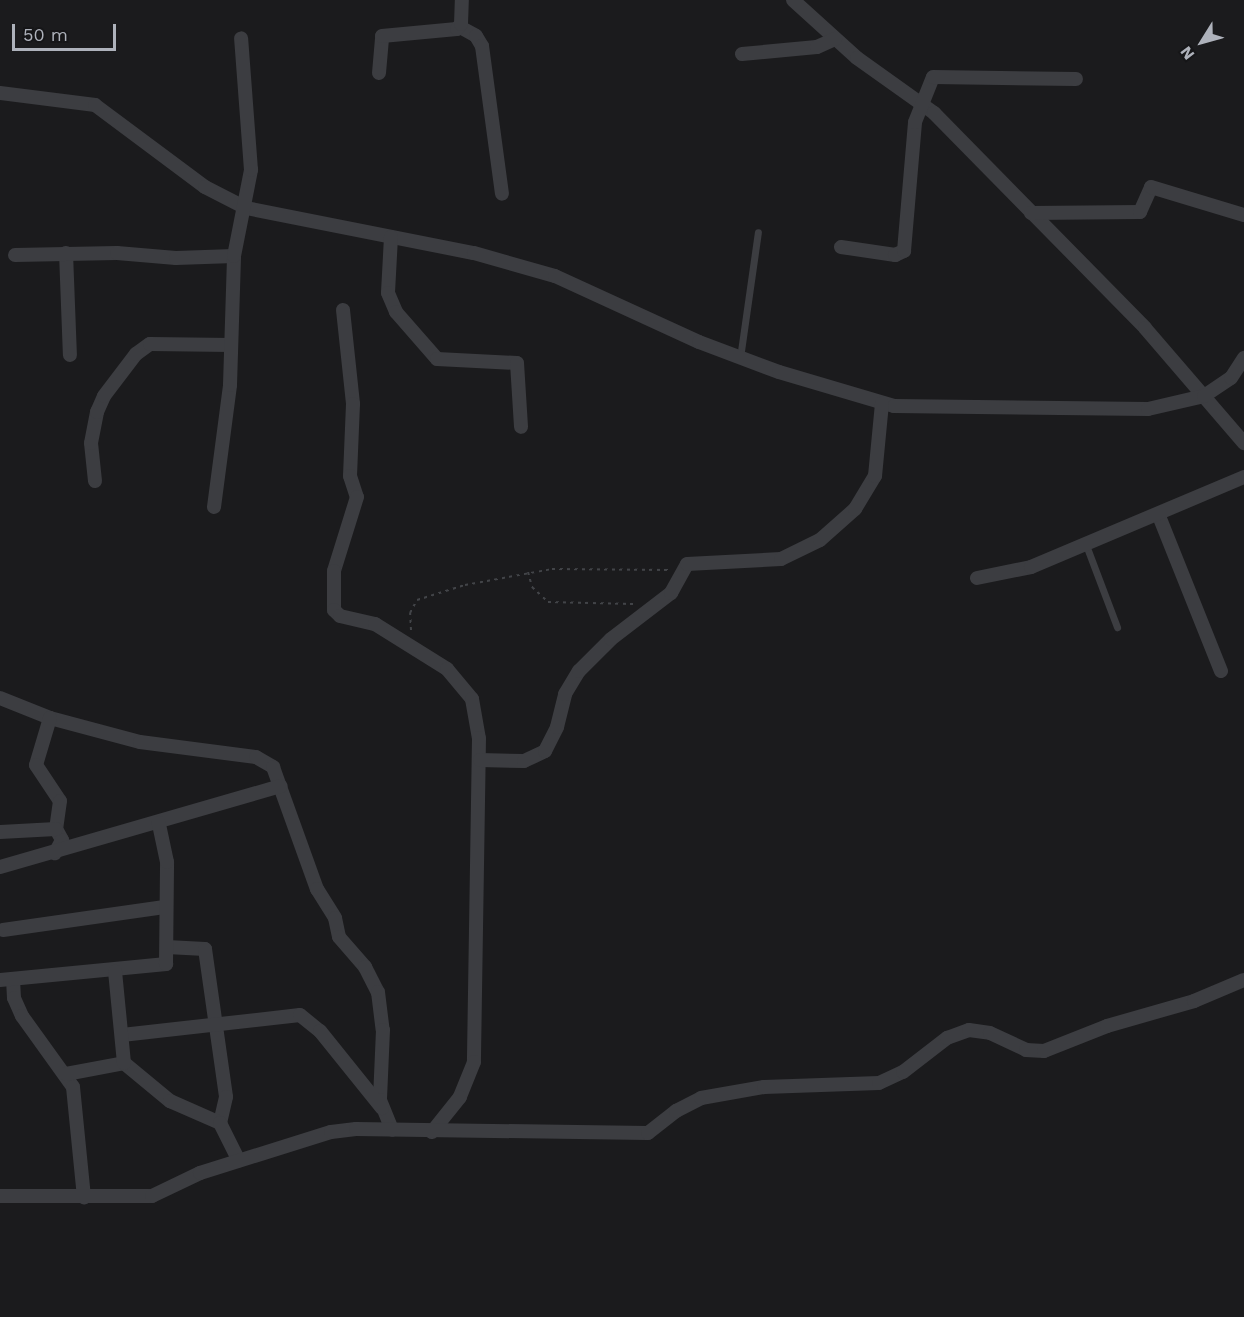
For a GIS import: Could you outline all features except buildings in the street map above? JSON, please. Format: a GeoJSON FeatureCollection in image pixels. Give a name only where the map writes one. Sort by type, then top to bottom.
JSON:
{"type":"FeatureCollection","features":[{"type":"Feature","properties":{"kind":"street"},"geometry":{"type":"LineString","coordinates":[[460,27],[462,0]]}},
{"type":"Feature","properties":{"kind":"street"},"geometry":{"type":"LineString","coordinates":[[793,0],[835,39],[924,105],[1145,328],[1244,442]]}},
{"type":"Feature","properties":{"kind":"street"},"geometry":{"type":"LineString","coordinates":[[379,73],[382,36],[460,27],[476,36],[482,46],[502,194]]}},
{"type":"Feature","properties":{"kind":"street"},"geometry":{"type":"LineString","coordinates":[[214,507],[231,345],[234,256],[246,208],[251,170],[241,38]]}},
{"type":"Feature","properties":{"kind":"street"},"geometry":{"type":"LineString","coordinates":[[742,54],[817,47],[835,39]]}},
{"type":"Feature","properties":{"kind":"street"},"geometry":{"type":"LineString","coordinates":[[841,247],[895,255],[904,251],[915,122],[924,105],[930,82],[936,76],[1076,80]]}},
{"type":"Feature","properties":{"kind":"street"},"geometry":{"type":"LineString","coordinates":[[0,93],[95,105],[206,187],[246,208],[474,253],[555,276],[740,358],[882,403],[1112,411],[1148,409],[1204,396],[1231,378],[1244,358]]}},
{"type":"Feature","properties":{"kind":"street"},"geometry":{"type":"LineString","coordinates":[[1031,213],[1140,212],[1150,187],[1244,215]]}},
{"type":"Feature","properties":{"kind":"street"},"geometry":{"type":"LineString","coordinates":[[391,237],[388,293],[396,312],[437,359],[517,363],[521,427]]}},
{"type":"Feature","properties":{"kind":"street"},"geometry":{"type":"LineString","coordinates":[[66,254],[70,355]]}},
{"type":"Feature","properties":{"kind":"street"},"geometry":{"type":"LineString","coordinates":[[15,255],[234,256]]}},
{"type":"Feature","properties":{"kind":"street"},"geometry":{"type":"LineString","coordinates":[[343,310],[353,404],[351,476],[357,497],[334,571],[334,610],[340,616],[375,624],[411,644],[447,669],[466,688],[476,710],[480,760],[475,816],[478,932],[474,1062],[460,1097],[432,1132]]}},
{"type":"Feature","properties":{"kind":"street"},"geometry":{"type":"LineString","coordinates":[[95,481],[91,443],[97,412],[104,396],[136,354],[150,344],[231,345]]}},
{"type":"Feature","properties":{"kind":"street"},"geometry":{"type":"LineString","coordinates":[[480,760],[524,761],[545,751],[557,727],[565,694],[579,671],[611,639],[676,587],[683,570],[691,563],[781,559],[820,540],[855,509],[875,476],[882,403]]}},
{"type":"Feature","properties":{"kind":"street"},"geometry":{"type":"LineString","coordinates":[[977,578],[1014,573],[1086,546],[1244,477]]}},
{"type":"Feature","properties":{"kind":"street"},"geometry":{"type":"LineString","coordinates":[[1159,516],[1221,670]]}},
{"type":"Feature","properties":{"kind":"street"},"geometry":{"type":"LineString","coordinates":[[0,698],[50,718],[140,742],[256,757],[273,767],[317,889],[335,918],[339,937],[366,967],[378,992],[384,1030],[382,1108]]}},
{"type":"Feature","properties":{"kind":"street"},"geometry":{"type":"LineString","coordinates":[[50,718],[36,765],[60,801],[57,829],[62,840],[55,853]]}},
{"type":"Feature","properties":{"kind":"street"},"geometry":{"type":"LineString","coordinates":[[0,867],[281,786]]}},
{"type":"Feature","properties":{"kind":"street"},"geometry":{"type":"LineString","coordinates":[[84,1197],[73,1087],[66,1074],[22,1017],[6,980],[162,967],[168,960],[164,907],[167,862],[159,823]]}},
{"type":"Feature","properties":{"kind":"street"},"geometry":{"type":"LineString","coordinates":[[0,832],[57,829]]}},
{"type":"Feature","properties":{"kind":"street"},"geometry":{"type":"LineString","coordinates":[[3,930],[164,907]]}},
{"type":"Feature","properties":{"kind":"street"},"geometry":{"type":"LineString","coordinates":[[167,947],[205,949],[226,1097],[219,1123]]}},
{"type":"Feature","properties":{"kind":"street"},"geometry":{"type":"LineString","coordinates":[[115,971],[124,1063],[170,1101],[219,1123],[239,1161]]}},
{"type":"Feature","properties":{"kind":"street"},"geometry":{"type":"LineString","coordinates":[[0,1196],[152,1196],[193,1176],[331,1132],[392,1130],[648,1133],[676,1111],[701,1098],[774,1086],[879,1083],[903,1072],[947,1038],[969,1030],[990,1033],[1026,1050],[1044,1052],[1107,1026],[1194,1001],[1244,980]]}},
{"type":"Feature","properties":{"kind":"street"},"geometry":{"type":"LineString","coordinates":[[122,1035],[300,1015],[320,1031],[382,1108],[392,1130]]}},
{"type":"Feature","properties":{"kind":"street"},"geometry":{"type":"LineString","coordinates":[[66,1074],[124,1063]]}},
{"type":"Feature","properties":{"kind":"lane"},"geometry":{"type":"LineString","coordinates":[[740,358],[759,232]]}},
{"type":"Feature","properties":{"kind":"lane"},"geometry":{"type":"LineString","coordinates":[[1086,546],[1117,627]]}},
{"type":"Feature","properties":{"kind":"path"},"geometry":{"type":"LineString","coordinates":[[411,644],[410,613],[417,600],[465,585],[528,572],[576,568],[683,570]]}},
{"type":"Feature","properties":{"kind":"path"},"geometry":{"type":"LineString","coordinates":[[528,572],[532,587],[548,602],[657,604]]}}]}
